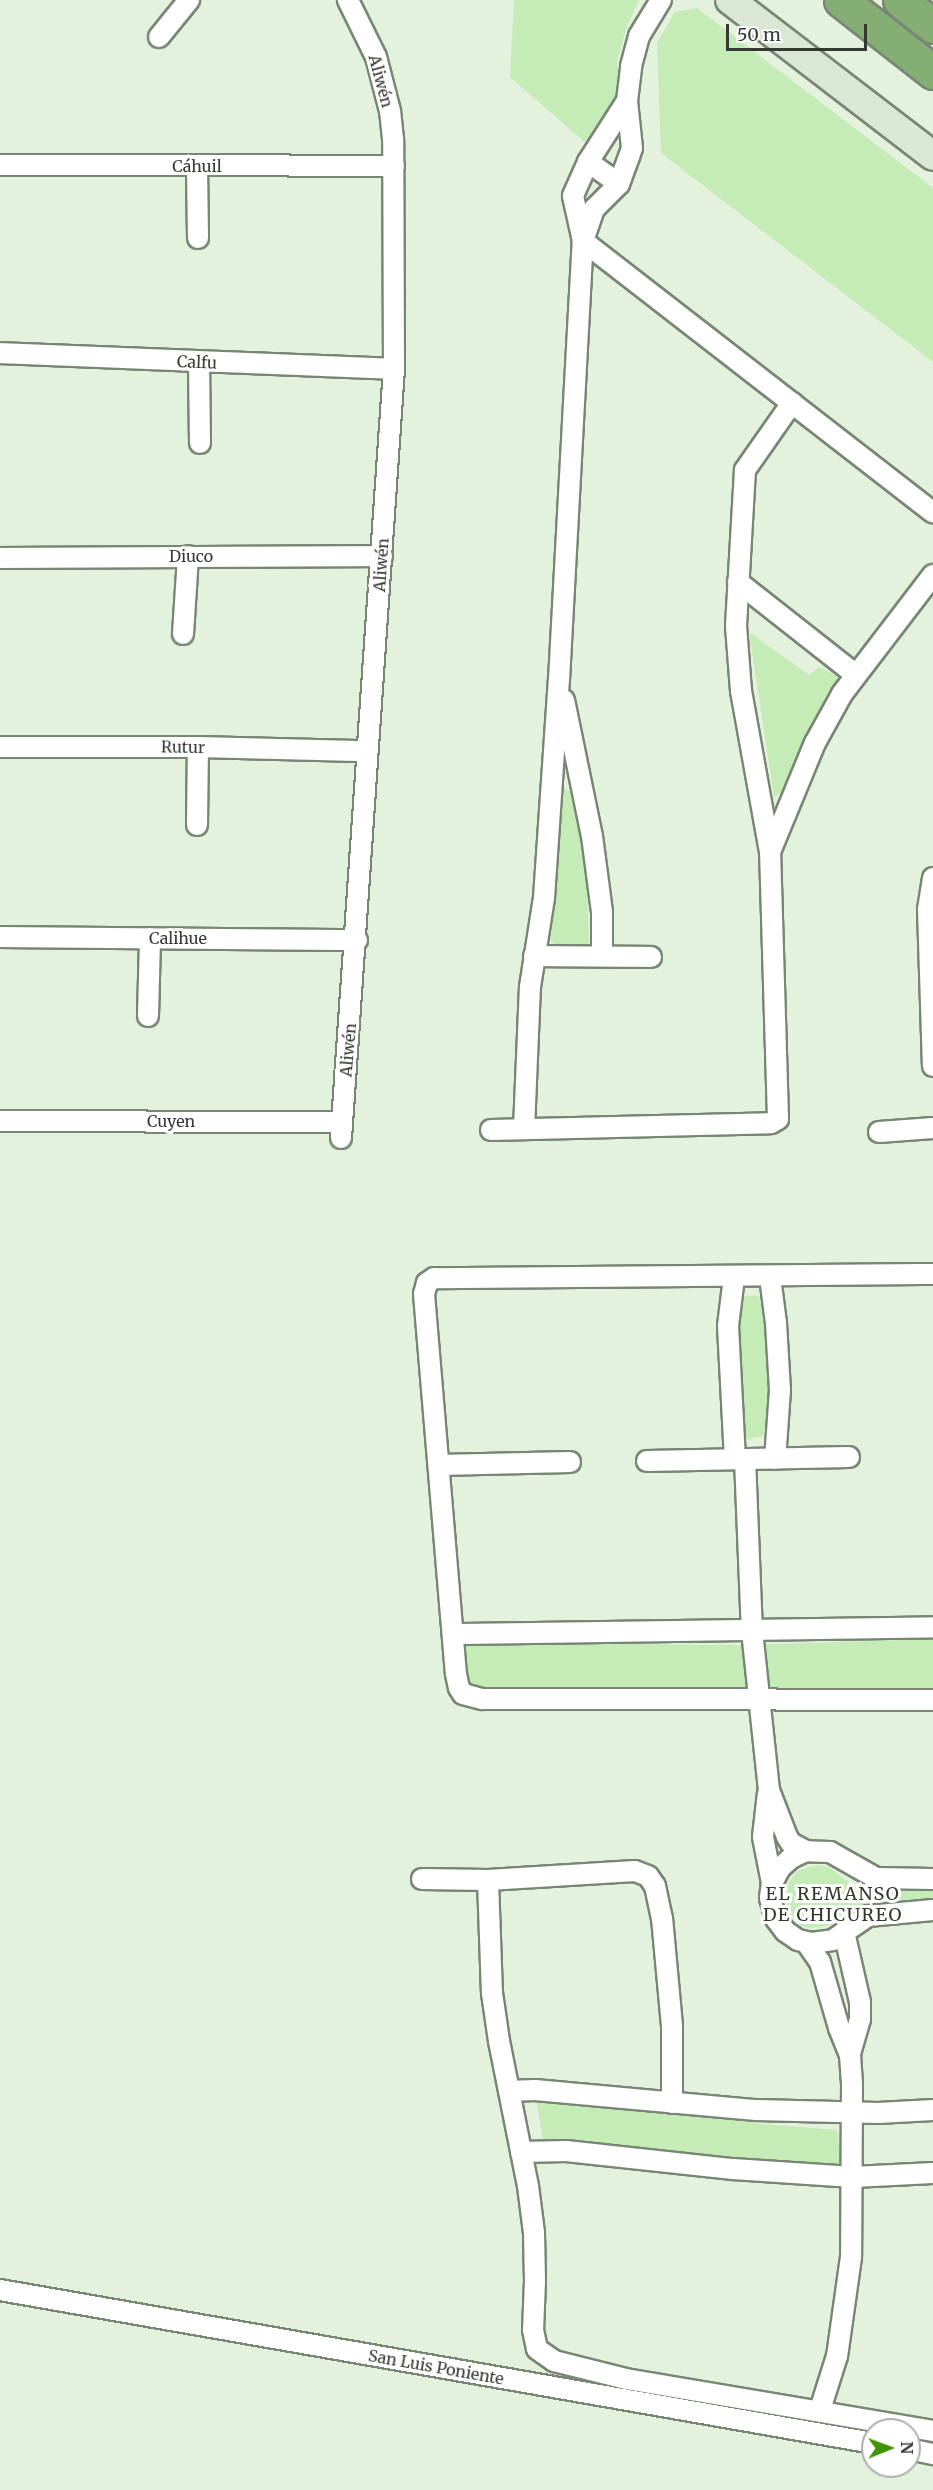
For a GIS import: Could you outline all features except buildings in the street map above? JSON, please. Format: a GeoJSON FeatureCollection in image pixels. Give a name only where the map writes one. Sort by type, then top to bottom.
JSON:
{"type":"FeatureCollection","features":[{"type":"Feature","properties":{"kind":"highway"},"geometry":{"type":"LineString","coordinates":[[841,0],[933,72]]}},
{"type":"Feature","properties":{"kind":"highway"},"geometry":{"type":"LineString","coordinates":[[900,0],[933,26]]}},
{"type":"Feature","properties":{"kind":"street"},"geometry":{"type":"LineString","coordinates":[[159,37],[189,0]]}},
{"type":"Feature","properties":{"kind":"street","name":"Aliwén"},"geometry":{"type":"LineString","coordinates":[[342,1130],[357,940],[367,751],[394,369],[393,139],[384,84],[369,40],[348,0]]}},
{"type":"Feature","properties":{"kind":"street"},"geometry":{"type":"LineString","coordinates":[[583,241],[594,209],[619,184],[632,148],[627,101],[639,36],[661,0]]}},
{"type":"Feature","properties":{"kind":"street"},"geometry":{"type":"LineString","coordinates":[[730,0],[933,156]]}},
{"type":"Feature","properties":{"kind":"street"},"geometry":{"type":"LineString","coordinates":[[524,1129],[534,956],[544,898],[559,680],[583,241],[573,196],[588,162],[627,101]]}},
{"type":"Feature","properties":{"kind":"street"},"geometry":{"type":"LineString","coordinates":[[588,162],[619,184]]}},
{"type":"Feature","properties":{"kind":"street","name":"Cáhuil"},"geometry":{"type":"LineString","coordinates":[[0,165],[394,166]]}},
{"type":"Feature","properties":{"kind":"street"},"geometry":{"type":"LineString","coordinates":[[197,166],[198,238]]}},
{"type":"Feature","properties":{"kind":"street"},"geometry":{"type":"LineString","coordinates":[[583,241],[933,512]]}},
{"type":"Feature","properties":{"kind":"street","name":"Calfu"},"geometry":{"type":"LineString","coordinates":[[0,353],[394,369]]}},
{"type":"Feature","properties":{"kind":"street"},"geometry":{"type":"LineString","coordinates":[[199,362],[200,443]]}},
{"type":"Feature","properties":{"kind":"street"},"geometry":{"type":"LineString","coordinates":[[491,1130],[776,1121],[778,1116],[770,852],[736,647],[745,470],[792,403]]}},
{"type":"Feature","properties":{"kind":"street"},"geometry":{"type":"LineString","coordinates":[[183,634],[188,556]]}},
{"type":"Feature","properties":{"kind":"street","name":"Diuco"},"geometry":{"type":"LineString","coordinates":[[0,558],[382,556]]}},
{"type":"Feature","properties":{"kind":"street"},"geometry":{"type":"LineString","coordinates":[[770,852],[815,743],[855,674],[933,575]]}},
{"type":"Feature","properties":{"kind":"street"},"geometry":{"type":"LineString","coordinates":[[738,582],[855,674]]}},
{"type":"Feature","properties":{"kind":"street"},"geometry":{"type":"LineString","coordinates":[[559,680],[592,836],[602,912],[602,956]]}},
{"type":"Feature","properties":{"kind":"street","name":"Rutur"},"geometry":{"type":"LineString","coordinates":[[0,747],[198,747],[367,751]]}},
{"type":"Feature","properties":{"kind":"street"},"geometry":{"type":"LineString","coordinates":[[197,825],[198,747]]}},
{"type":"Feature","properties":{"kind":"street"},"geometry":{"type":"LineString","coordinates":[[933,878],[928,909],[933,1066]]}},
{"type":"Feature","properties":{"kind":"street","name":"Calihue"},"geometry":{"type":"LineString","coordinates":[[0,937],[357,940]]}},
{"type":"Feature","properties":{"kind":"street"},"geometry":{"type":"LineString","coordinates":[[148,1016],[150,938]]}},
{"type":"Feature","properties":{"kind":"street"},"geometry":{"type":"LineString","coordinates":[[534,956],[651,957]]}},
{"type":"Feature","properties":{"kind":"street","name":"Cuyen"},"geometry":{"type":"LineString","coordinates":[[0,1121],[342,1130]]}},
{"type":"Feature","properties":{"kind":"street"},"geometry":{"type":"LineString","coordinates":[[879,1132],[933,1128]]}},
{"type":"Feature","properties":{"kind":"street"},"geometry":{"type":"LineString","coordinates":[[933,1274],[434,1278],[427,1283],[424,1294],[459,1688],[470,1697],[933,1700]]}},
{"type":"Feature","properties":{"kind":"street"},"geometry":{"type":"LineString","coordinates":[[734,1277],[728,1326],[758,1699],[769,1790],[787,1837],[792,1843],[806,1851],[830,1852],[876,1878],[933,1880]]}},
{"type":"Feature","properties":{"kind":"street"},"geometry":{"type":"LineString","coordinates":[[770,1277],[776,1323],[780,1390],[775,1459]]}},
{"type":"Feature","properties":{"kind":"street"},"geometry":{"type":"LineString","coordinates":[[647,1461],[849,1457]]}},
{"type":"Feature","properties":{"kind":"street"},"geometry":{"type":"LineString","coordinates":[[439,1465],[570,1462]]}},
{"type":"Feature","properties":{"kind":"street"},"geometry":{"type":"LineString","coordinates":[[453,1634],[933,1627]]}},
{"type":"Feature","properties":{"kind":"street"},"geometry":{"type":"LineString","coordinates":[[769,1790],[763,1837],[772,1882],[770,1898],[776,1919],[791,1936],[806,1942],[826,1942],[844,1932],[861,1918],[876,1914],[933,1910]]}},
{"type":"Feature","properties":{"kind":"street"},"geometry":{"type":"LineString","coordinates":[[772,1882],[785,1862],[806,1851]]}},
{"type":"Feature","properties":{"kind":"street"},"geometry":{"type":"LineString","coordinates":[[422,1880],[488,1880],[634,1871],[642,1873],[652,1881],[662,1918],[667,1963],[673,2059],[672,2103]]}},
{"type":"Feature","properties":{"kind":"street"},"geometry":{"type":"LineString","coordinates":[[488,1880],[492,1993],[534,2234],[533,2330],[534,2344],[541,2354],[554,2361],[626,2379],[820,2410],[933,2432]]}},
{"type":"Feature","properties":{"kind":"street"},"geometry":{"type":"LineString","coordinates":[[820,2410],[837,2355],[846,2305],[851,2257],[854,2177],[850,2055],[860,2019],[860,2002],[844,1932]]}},
{"type":"Feature","properties":{"kind":"street"},"geometry":{"type":"LineString","coordinates":[[806,1942],[820,1962],[839,2028],[850,2055]]}},
{"type":"Feature","properties":{"kind":"street"},"geometry":{"type":"LineString","coordinates":[[509,2091],[535,2090],[672,2103],[853,2113],[933,2110]]}},
{"type":"Feature","properties":{"kind":"street"},"geometry":{"type":"LineString","coordinates":[[521,2152],[576,2152],[733,2169],[854,2177],[933,2173]]}},
{"type":"Feature","properties":{"kind":"street","name":"San Luis Poniente"},"geometry":{"type":"LineString","coordinates":[[0,2290],[861,2441]]}},
{"type":"Feature","properties":{"kind":"green space"},"geometry":{"type":"Polygon","coordinates":[[[514,0],[639,0],[627,26],[617,61],[621,95],[587,144],[510,77],[514,0]]]}},
{"type":"Feature","properties":{"kind":"green space"},"geometry":{"type":"Polygon","coordinates":[[[697,8],[933,188],[933,362],[661,153],[657,43],[675,12],[697,8]]]}},
{"type":"Feature","properties":{"kind":"green space"},"geometry":{"type":"Polygon","coordinates":[[[749,632],[809,675],[819,667],[837,676],[838,685],[813,724],[788,788],[774,797],[749,632]]]}},
{"type":"Feature","properties":{"kind":"green space"},"geometry":{"type":"Polygon","coordinates":[[[561,787],[571,792],[586,862],[589,941],[586,947],[556,947],[551,940],[561,787]]]}},
{"type":"Feature","properties":{"kind":"green space"},"geometry":{"type":"Polygon","coordinates":[[[758,1295],[768,1326],[774,1390],[763,1436],[744,1440],[736,1322],[739,1297],[758,1295]]]}},
{"type":"Feature","properties":{"kind":"green space"},"geometry":{"type":"Polygon","coordinates":[[[933,1639],[933,1694],[483,1693],[464,1685],[463,1643],[745,1645],[933,1639]]]}},
{"type":"Feature","properties":{"kind":"green space"},"geometry":{"type":"Polygon","coordinates":[[[817,1865],[828,1867],[856,1887],[866,1890],[875,1892],[933,1890],[933,1898],[865,1905],[852,1909],[831,1925],[810,1928],[800,1925],[787,1909],[785,1888],[797,1871],[817,1865]]]}},
{"type":"Feature","properties":{"kind":"green space"},"geometry":{"type":"Polygon","coordinates":[[[536,2100],[583,2101],[762,2124],[837,2130],[842,2167],[544,2144],[536,2100]]]}},
{"type":"Feature","properties":{"kind":"district","name":"EL REMANSO DE CHICUREO"},"geometry":{"type":"Point","coordinates":[833,1905]}}]}
